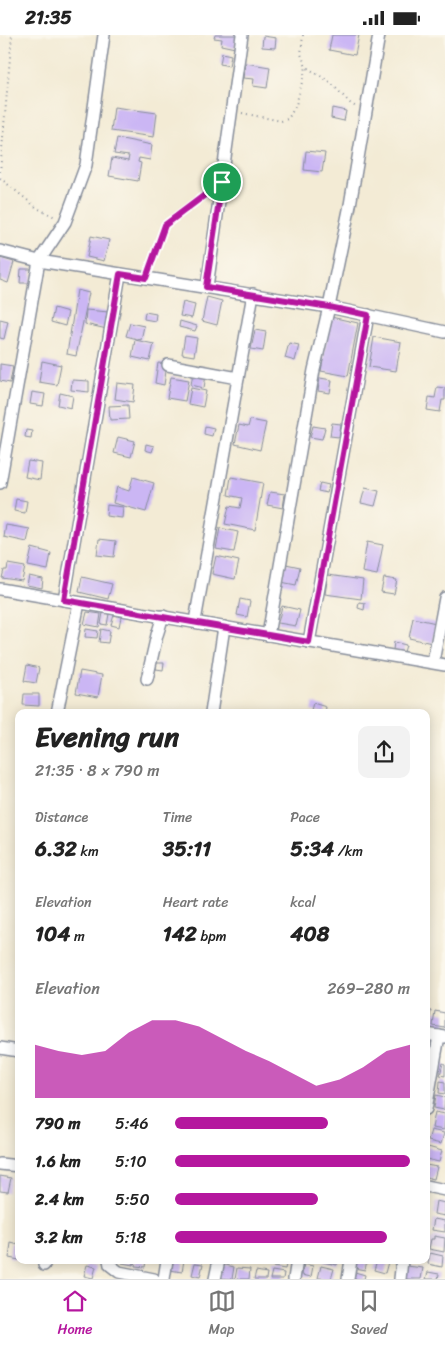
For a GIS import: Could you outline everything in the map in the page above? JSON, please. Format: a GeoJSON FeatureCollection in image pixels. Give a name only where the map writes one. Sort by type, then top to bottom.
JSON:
{"type":"FeatureCollection","features":[{"type":"Feature","properties":{"kind":"street"},"geometry":{"type":"LineString","coordinates":[[0,483],[39,261],[65,222],[86,165],[104,35]]}},
{"type":"Feature","properties":{"kind":"street"},"geometry":{"type":"LineString","coordinates":[[206,287],[242,35]]}},
{"type":"Feature","properties":{"kind":"street"},"geometry":{"type":"LineString","coordinates":[[268,635],[314,370],[350,205],[379,35]]}},
{"type":"Feature","properties":{"kind":"street"},"geometry":{"type":"LineString","coordinates":[[0,251],[39,261],[329,307],[445,332]]}},
{"type":"Feature","properties":{"kind":"street"},"geometry":{"type":"LineString","coordinates":[[64,600],[120,274]]}},
{"type":"Feature","properties":{"kind":"street"},"geometry":{"type":"LineString","coordinates":[[195,621],[253,294]]}},
{"type":"Feature","properties":{"kind":"street"},"geometry":{"type":"LineString","coordinates":[[309,642],[368,315]]}},
{"type":"Feature","properties":{"kind":"street"},"geometry":{"type":"LineString","coordinates":[[168,365],[238,378]]}},
{"type":"Feature","properties":{"kind":"street"},"geometry":{"type":"LineString","coordinates":[[0,589],[445,665]]}},
{"type":"Feature","properties":{"kind":"street"},"geometry":{"type":"LineString","coordinates":[[433,662],[445,598]]}},
{"type":"Feature","properties":{"kind":"street"},"geometry":{"type":"LineString","coordinates":[[58,709],[79,603]]}},
{"type":"Feature","properties":{"kind":"street"},"geometry":{"type":"LineString","coordinates":[[147,679],[163,616]]}},
{"type":"Feature","properties":{"kind":"street"},"geometry":{"type":"LineString","coordinates":[[212,709],[224,627]]}},
{"type":"Feature","properties":{"kind":"street"},"geometry":{"type":"LineString","coordinates":[[430,1091],[442,1036]]}},
{"type":"Feature","properties":{"kind":"street"},"geometry":{"type":"LineString","coordinates":[[0,1048],[15,1050]]}},
{"type":"Feature","properties":{"kind":"street"},"geometry":{"type":"LineString","coordinates":[[0,1163],[15,1166]]}},
{"type":"Feature","properties":{"kind":"street"},"geometry":{"type":"LineString","coordinates":[[430,1187],[445,1190]]}},
{"type":"Feature","properties":{"kind":"street"},"geometry":{"type":"LineString","coordinates":[[110,1264],[119,1272],[154,1279]]}},
{"type":"Feature","properties":{"kind":"street"},"geometry":{"type":"LineString","coordinates":[[164,1279],[166,1264]]}},
{"type":"Feature","properties":{"kind":"street"},"geometry":{"type":"LineString","coordinates":[[215,1279],[217,1264]]}},
{"type":"Feature","properties":{"kind":"street"},"geometry":{"type":"LineString","coordinates":[[294,1279],[297,1264]]}},
{"type":"Feature","properties":{"kind":"street"},"geometry":{"type":"LineString","coordinates":[[348,1279],[350,1264]]}},
{"type":"Feature","properties":{"kind":"street"},"geometry":{"type":"LineString","coordinates":[[400,1279],[402,1264]]}},
{"type":"Feature","properties":{"kind":"path"},"geometry":{"type":"LineString","coordinates":[[0,172],[12,35]]}},
{"type":"Feature","properties":{"kind":"path"},"geometry":{"type":"LineString","coordinates":[[232,111],[281,121],[288,119],[296,105],[306,67],[302,54],[303,35]]}},
{"type":"Feature","properties":{"kind":"path"},"geometry":{"type":"LineString","coordinates":[[306,67],[330,82],[350,103],[366,114]]}},
{"type":"Feature","properties":{"kind":"path"},"geometry":{"type":"LineString","coordinates":[[0,178],[37,208],[65,222]]}},
{"type":"Feature","properties":{"kind":"path"},"geometry":{"type":"LineString","coordinates":[[146,278],[165,225],[222,182]]}},
{"type":"Feature","properties":{"kind":"building"},"geometry":{"type":"Polygon","coordinates":[[[215,35],[237,35],[235,48],[221,45],[222,39],[214,38],[215,35]]]}},
{"type":"Feature","properties":{"kind":"building"},"geometry":{"type":"Polygon","coordinates":[[[332,35],[359,35],[355,55],[329,50],[332,35]]]}},
{"type":"Feature","properties":{"kind":"building"},"geometry":{"type":"Polygon","coordinates":[[[263,36],[276,38],[275,48],[262,47],[263,36]]]}},
{"type":"Feature","properties":{"kind":"building"},"geometry":{"type":"Polygon","coordinates":[[[222,53],[231,55],[229,66],[220,64],[222,53]]]}},
{"type":"Feature","properties":{"kind":"building"},"geometry":{"type":"Polygon","coordinates":[[[245,63],[270,67],[267,88],[253,86],[254,79],[243,78],[245,63]]]}},
{"type":"Feature","properties":{"kind":"building"},"geometry":{"type":"Polygon","coordinates":[[[114,107],[157,113],[154,137],[111,131],[114,107]]]}},
{"type":"Feature","properties":{"kind":"building"},"geometry":{"type":"Polygon","coordinates":[[[332,108],[346,111],[344,121],[331,118],[332,108]]]}},
{"type":"Feature","properties":{"kind":"building"},"geometry":{"type":"Polygon","coordinates":[[[117,138],[152,145],[150,160],[139,158],[138,162],[141,163],[138,181],[109,176],[112,158],[128,161],[129,156],[114,154],[117,138]]]}},
{"type":"Feature","properties":{"kind":"building"},"geometry":{"type":"Polygon","coordinates":[[[306,151],[325,153],[322,172],[304,170],[306,151]]]}},
{"type":"Feature","properties":{"kind":"building"},"geometry":{"type":"Polygon","coordinates":[[[91,236],[109,240],[104,261],[87,257],[91,236]]]}},
{"type":"Feature","properties":{"kind":"building"},"geometry":{"type":"Polygon","coordinates":[[[0,258],[14,262],[8,283],[0,280],[0,258]]]}},
{"type":"Feature","properties":{"kind":"building"},"geometry":{"type":"Polygon","coordinates":[[[21,269],[32,269],[31,283],[20,283],[21,269]]]}},
{"type":"Feature","properties":{"kind":"building"},"geometry":{"type":"Polygon","coordinates":[[[77,290],[89,293],[76,356],[67,354],[77,290]]]}},
{"type":"Feature","properties":{"kind":"building"},"geometry":{"type":"Polygon","coordinates":[[[207,297],[222,301],[217,325],[202,321],[207,297]]]}},
{"type":"Feature","properties":{"kind":"building"},"geometry":{"type":"Polygon","coordinates":[[[183,302],[195,305],[192,318],[180,316],[183,302]]]}},
{"type":"Feature","properties":{"kind":"building"},"geometry":{"type":"Polygon","coordinates":[[[54,308],[68,312],[65,326],[51,322],[54,308]]]}},
{"type":"Feature","properties":{"kind":"building"},"geometry":{"type":"Polygon","coordinates":[[[86,310],[109,312],[107,329],[85,324],[86,310]]]}},
{"type":"Feature","properties":{"kind":"building"},"geometry":{"type":"Polygon","coordinates":[[[145,312],[156,314],[155,321],[144,319],[145,312]]]}},
{"type":"Feature","properties":{"kind":"building"},"geometry":{"type":"Polygon","coordinates":[[[331,317],[358,323],[348,376],[321,371],[331,317]]]}},
{"type":"Feature","properties":{"kind":"building"},"geometry":{"type":"Polygon","coordinates":[[[0,319],[8,321],[4,339],[0,338],[0,319]]]}},
{"type":"Feature","properties":{"kind":"building"},"geometry":{"type":"Polygon","coordinates":[[[180,321],[197,326],[195,331],[179,327],[180,321]]]}},
{"type":"Feature","properties":{"kind":"building"},"geometry":{"type":"Polygon","coordinates":[[[130,323],[144,326],[141,340],[126,336],[130,323]]]}},
{"type":"Feature","properties":{"kind":"building"},"geometry":{"type":"Polygon","coordinates":[[[255,330],[266,332],[263,351],[251,349],[255,330]]]}},
{"type":"Feature","properties":{"kind":"building"},"geometry":{"type":"Polygon","coordinates":[[[185,336],[197,338],[194,356],[182,354],[185,336]]]}},
{"type":"Feature","properties":{"kind":"building"},"geometry":{"type":"Polygon","coordinates":[[[374,337],[401,342],[396,371],[369,367],[374,337]]]}},
{"type":"Feature","properties":{"kind":"building"},"geometry":{"type":"Polygon","coordinates":[[[135,340],[154,344],[150,361],[132,357],[135,340]]]}},
{"type":"Feature","properties":{"kind":"building"},"geometry":{"type":"Polygon","coordinates":[[[289,343],[299,345],[295,361],[285,358],[289,343]]]}},
{"type":"Feature","properties":{"kind":"building"},"geometry":{"type":"Polygon","coordinates":[[[42,361],[61,365],[57,385],[39,382],[42,361]]]}},
{"type":"Feature","properties":{"kind":"building"},"geometry":{"type":"Polygon","coordinates":[[[158,363],[167,364],[164,385],[155,383],[158,363]]]}},
{"type":"Feature","properties":{"kind":"building"},"geometry":{"type":"Polygon","coordinates":[[[0,364],[13,366],[10,383],[0,381],[0,364]]]}},
{"type":"Feature","properties":{"kind":"building"},"geometry":{"type":"Polygon","coordinates":[[[193,372],[206,375],[204,388],[191,385],[193,372]]]}},
{"type":"Feature","properties":{"kind":"building"},"geometry":{"type":"Polygon","coordinates":[[[171,377],[189,380],[185,401],[167,398],[171,377]]]}},
{"type":"Feature","properties":{"kind":"building"},"geometry":{"type":"Polygon","coordinates":[[[320,378],[332,380],[330,393],[318,391],[320,378]]]}},
{"type":"Feature","properties":{"kind":"building"},"geometry":{"type":"Polygon","coordinates":[[[72,380],[89,381],[89,392],[71,390],[72,380]]]}},
{"type":"Feature","properties":{"kind":"building"},"geometry":{"type":"Polygon","coordinates":[[[117,383],[135,385],[133,402],[115,399],[117,383]]]}},
{"type":"Feature","properties":{"kind":"building"},"geometry":{"type":"Polygon","coordinates":[[[437,387],[445,388],[445,400],[442,400],[440,412],[427,410],[429,397],[435,398],[437,387]]]}},
{"type":"Feature","properties":{"kind":"building"},"geometry":{"type":"Polygon","coordinates":[[[191,388],[206,391],[203,407],[188,404],[191,388]]]}},
{"type":"Feature","properties":{"kind":"building"},"geometry":{"type":"Polygon","coordinates":[[[32,392],[45,394],[43,406],[30,404],[32,392]]]}},
{"type":"Feature","properties":{"kind":"building"},"geometry":{"type":"Polygon","coordinates":[[[60,393],[73,396],[71,408],[58,405],[60,393]]]}},
{"type":"Feature","properties":{"kind":"building"},"geometry":{"type":"Polygon","coordinates":[[[128,405],[129,419],[110,420],[109,406],[128,405]]]}},
{"type":"Feature","properties":{"kind":"building"},"geometry":{"type":"Polygon","coordinates":[[[250,420],[266,423],[260,450],[235,444],[239,425],[248,427],[250,420]]]}},
{"type":"Feature","properties":{"kind":"building"},"geometry":{"type":"Polygon","coordinates":[[[332,423],[341,424],[339,437],[330,436],[332,423]]]}},
{"type":"Feature","properties":{"kind":"building"},"geometry":{"type":"Polygon","coordinates":[[[205,426],[214,428],[212,436],[204,434],[205,426]]]}},
{"type":"Feature","properties":{"kind":"building"},"geometry":{"type":"Polygon","coordinates":[[[313,426],[325,428],[322,439],[310,437],[313,426]]]}},
{"type":"Feature","properties":{"kind":"building"},"geometry":{"type":"Polygon","coordinates":[[[26,430],[32,431],[31,438],[25,437],[26,430]]]}},
{"type":"Feature","properties":{"kind":"building"},"geometry":{"type":"Polygon","coordinates":[[[118,437],[135,441],[131,457],[114,453],[118,437]]]}},
{"type":"Feature","properties":{"kind":"building"},"geometry":{"type":"Polygon","coordinates":[[[146,444],[154,446],[152,452],[145,450],[146,444]]]}},
{"type":"Feature","properties":{"kind":"building"},"geometry":{"type":"Polygon","coordinates":[[[28,461],[42,463],[40,480],[25,477],[28,461]]]}},
{"type":"Feature","properties":{"kind":"building"},"geometry":{"type":"Polygon","coordinates":[[[133,477],[154,483],[146,512],[113,503],[117,487],[129,491],[133,477]]]}},
{"type":"Feature","properties":{"kind":"building"},"geometry":{"type":"Polygon","coordinates":[[[231,477],[263,483],[255,530],[225,524],[229,506],[240,508],[242,498],[228,495],[231,477]]]}},
{"type":"Feature","properties":{"kind":"building"},"geometry":{"type":"Polygon","coordinates":[[[320,483],[329,485],[327,493],[318,491],[320,483]]]}},
{"type":"Feature","properties":{"kind":"building"},"geometry":{"type":"Polygon","coordinates":[[[365,488],[379,491],[375,506],[361,503],[365,488]]]}},
{"type":"Feature","properties":{"kind":"building"},"geometry":{"type":"Polygon","coordinates":[[[270,492],[285,494],[283,508],[267,505],[270,492]]]}},
{"type":"Feature","properties":{"kind":"building"},"geometry":{"type":"Polygon","coordinates":[[[16,499],[27,501],[25,513],[14,511],[16,499]]]}},
{"type":"Feature","properties":{"kind":"building"},"geometry":{"type":"Polygon","coordinates":[[[107,505],[123,507],[122,518],[106,516],[107,505]]]}},
{"type":"Feature","properties":{"kind":"building"},"geometry":{"type":"Polygon","coordinates":[[[6,525],[30,529],[27,542],[4,537],[6,525]]]}},
{"type":"Feature","properties":{"kind":"building"},"geometry":{"type":"Polygon","coordinates":[[[220,528],[238,532],[234,552],[216,549],[220,528]]]}},
{"type":"Feature","properties":{"kind":"building"},"geometry":{"type":"Polygon","coordinates":[[[99,539],[116,541],[114,557],[97,555],[99,539]]]}},
{"type":"Feature","properties":{"kind":"building"},"geometry":{"type":"Polygon","coordinates":[[[367,542],[383,545],[377,575],[362,572],[367,542]]]}},
{"type":"Feature","properties":{"kind":"building"},"geometry":{"type":"Polygon","coordinates":[[[32,548],[51,553],[48,570],[28,566],[32,548]]]}},
{"type":"Feature","properties":{"kind":"building"},"geometry":{"type":"Polygon","coordinates":[[[216,556],[239,561],[235,579],[212,574],[216,556]]]}},
{"type":"Feature","properties":{"kind":"building"},"geometry":{"type":"Polygon","coordinates":[[[8,564],[25,567],[22,581],[2,578],[8,564]]]}},
{"type":"Feature","properties":{"kind":"building"},"geometry":{"type":"Polygon","coordinates":[[[286,564],[300,567],[296,585],[281,582],[286,564]]]}},
{"type":"Feature","properties":{"kind":"building"},"geometry":{"type":"Polygon","coordinates":[[[328,575],[363,580],[361,599],[325,594],[328,575]]]}},
{"type":"Feature","properties":{"kind":"building"},"geometry":{"type":"Polygon","coordinates":[[[29,576],[43,579],[42,588],[27,585],[29,576]]]}},
{"type":"Feature","properties":{"kind":"building"},"geometry":{"type":"Polygon","coordinates":[[[82,577],[112,584],[108,599],[79,592],[82,577]]]}},
{"type":"Feature","properties":{"kind":"building"},"geometry":{"type":"Polygon","coordinates":[[[384,578],[397,580],[394,594],[381,592],[384,578]]]}},
{"type":"Feature","properties":{"kind":"building"},"geometry":{"type":"Polygon","coordinates":[[[240,599],[250,601],[247,617],[237,615],[240,599]]]}},
{"type":"Feature","properties":{"kind":"building"},"geometry":{"type":"Polygon","coordinates":[[[359,602],[365,603],[364,610],[358,608],[359,602]]]}},
{"type":"Feature","properties":{"kind":"building"},"geometry":{"type":"Polygon","coordinates":[[[282,606],[300,610],[296,626],[278,623],[282,606]]]}},
{"type":"Feature","properties":{"kind":"building"},"geometry":{"type":"Polygon","coordinates":[[[87,612],[101,614],[99,627],[84,624],[87,612]]]}},
{"type":"Feature","properties":{"kind":"building"},"geometry":{"type":"Polygon","coordinates":[[[103,613],[109,614],[107,625],[101,624],[103,613]]]}},
{"type":"Feature","properties":{"kind":"building"},"geometry":{"type":"Polygon","coordinates":[[[114,615],[121,617],[119,627],[111,625],[114,615]]]}},
{"type":"Feature","properties":{"kind":"building"},"geometry":{"type":"Polygon","coordinates":[[[413,618],[436,623],[432,643],[409,638],[413,618]]]}},
{"type":"Feature","properties":{"kind":"building"},"geometry":{"type":"Polygon","coordinates":[[[86,629],[98,631],[97,638],[85,637],[86,629]]]}},
{"type":"Feature","properties":{"kind":"building"},"geometry":{"type":"Polygon","coordinates":[[[101,629],[110,631],[108,643],[99,642],[101,629]]]}},
{"type":"Feature","properties":{"kind":"building"},"geometry":{"type":"Polygon","coordinates":[[[394,642],[406,645],[404,652],[393,650],[394,642]]]}},
{"type":"Feature","properties":{"kind":"building"},"geometry":{"type":"Polygon","coordinates":[[[156,663],[164,663],[163,670],[156,669],[156,663]]]}},
{"type":"Feature","properties":{"kind":"building"},"geometry":{"type":"Polygon","coordinates":[[[27,665],[39,668],[36,683],[24,681],[27,665]]]}},
{"type":"Feature","properties":{"kind":"building"},"geometry":{"type":"Polygon","coordinates":[[[80,671],[102,675],[98,697],[76,693],[80,671]]]}},
{"type":"Feature","properties":{"kind":"building"},"geometry":{"type":"Polygon","coordinates":[[[24,694],[39,694],[39,706],[23,705],[24,694]]]}},
{"type":"Feature","properties":{"kind":"building"},"geometry":{"type":"Polygon","coordinates":[[[313,703],[326,707],[326,709],[311,709],[313,703]]]}},
{"type":"Feature","properties":{"kind":"building"},"geometry":{"type":"Polygon","coordinates":[[[435,1011],[445,1013],[445,1028],[433,1026],[435,1011]]]}},
{"type":"Feature","properties":{"kind":"building"},"geometry":{"type":"Polygon","coordinates":[[[443,1063],[445,1064],[445,1076],[440,1075],[443,1063]]]}},
{"type":"Feature","properties":{"kind":"building"},"geometry":{"type":"Polygon","coordinates":[[[440,1081],[445,1082],[445,1094],[439,1093],[440,1081]]]}},
{"type":"Feature","properties":{"kind":"building"},"geometry":{"type":"Polygon","coordinates":[[[436,1095],[445,1097],[444,1110],[434,1108],[436,1095]]]}},
{"type":"Feature","properties":{"kind":"building"},"geometry":{"type":"Polygon","coordinates":[[[435,1112],[445,1114],[444,1130],[432,1128],[435,1112]]]}},
{"type":"Feature","properties":{"kind":"building"},"geometry":{"type":"Polygon","coordinates":[[[431,1130],[444,1133],[441,1144],[430,1141],[431,1130]]]}},
{"type":"Feature","properties":{"kind":"building"},"geometry":{"type":"Polygon","coordinates":[[[430,1148],[442,1151],[439,1162],[430,1160],[430,1148]]]}},
{"type":"Feature","properties":{"kind":"building"},"geometry":{"type":"Polygon","coordinates":[[[430,1166],[437,1167],[434,1179],[430,1178],[430,1166]]]}},
{"type":"Feature","properties":{"kind":"building"},"geometry":{"type":"Polygon","coordinates":[[[0,1176],[11,1178],[8,1192],[0,1191],[0,1176]]]}},
{"type":"Feature","properties":{"kind":"building"},"geometry":{"type":"Polygon","coordinates":[[[436,1201],[445,1203],[445,1216],[434,1214],[436,1201]]]}},
{"type":"Feature","properties":{"kind":"building"},"geometry":{"type":"Polygon","coordinates":[[[434,1219],[445,1221],[445,1232],[432,1230],[434,1219]]]}},
{"type":"Feature","properties":{"kind":"building"},"geometry":{"type":"Polygon","coordinates":[[[434,1236],[445,1238],[444,1252],[430,1249],[431,1239],[434,1239],[434,1236]]]}},
{"type":"Feature","properties":{"kind":"building"},"geometry":{"type":"Polygon","coordinates":[[[11,1243],[15,1244],[15,1259],[9,1258],[11,1243]]]}},
{"type":"Feature","properties":{"kind":"building"},"geometry":{"type":"Polygon","coordinates":[[[430,1253],[443,1256],[442,1267],[428,1264],[430,1264],[430,1253]]]}},
{"type":"Feature","properties":{"kind":"building"},"geometry":{"type":"Polygon","coordinates":[[[135,1264],[145,1264],[145,1267],[135,1266],[135,1264]]]}},
{"type":"Feature","properties":{"kind":"building"},"geometry":{"type":"Polygon","coordinates":[[[171,1264],[183,1264],[182,1272],[170,1270],[171,1264]]]}},
{"type":"Feature","properties":{"kind":"building"},"geometry":{"type":"Polygon","coordinates":[[[195,1264],[203,1264],[200,1277],[192,1275],[195,1264]]]}},
{"type":"Feature","properties":{"kind":"building"},"geometry":{"type":"Polygon","coordinates":[[[222,1264],[234,1267],[232,1279],[219,1278],[222,1264]]]}},
{"type":"Feature","properties":{"kind":"building"},"geometry":{"type":"Polygon","coordinates":[[[273,1264],[286,1264],[285,1269],[273,1267],[273,1264]]]}},
{"type":"Feature","properties":{"kind":"building"},"geometry":{"type":"Polygon","coordinates":[[[304,1264],[313,1266],[311,1277],[302,1275],[304,1264]]]}},
{"type":"Feature","properties":{"kind":"building"},"geometry":{"type":"Polygon","coordinates":[[[355,1264],[366,1264],[365,1270],[354,1268],[355,1264]]]}},
{"type":"Feature","properties":{"kind":"building"},"geometry":{"type":"Polygon","coordinates":[[[376,1264],[387,1264],[385,1273],[374,1270],[376,1264]]]}},
{"type":"Feature","properties":{"kind":"building"},"geometry":{"type":"Polygon","coordinates":[[[87,1265],[96,1267],[93,1278],[84,1276],[87,1265]]]}},
{"type":"Feature","properties":{"kind":"building"},"geometry":{"type":"Polygon","coordinates":[[[321,1266],[334,1269],[331,1279],[318,1278],[321,1266]]]}},
{"type":"Feature","properties":{"kind":"building"},"geometry":{"type":"Polygon","coordinates":[[[407,1266],[423,1268],[421,1279],[405,1279],[407,1266]]]}},
{"type":"Feature","properties":{"kind":"building"},"geometry":{"type":"Polygon","coordinates":[[[237,1268],[250,1269],[249,1279],[235,1279],[237,1268]]]}},
{"type":"Feature","properties":{"kind":"building"},"geometry":{"type":"Polygon","coordinates":[[[256,1271],[267,1273],[266,1279],[254,1279],[256,1271]]]}},
{"type":"Feature","properties":{"kind":"building"},"geometry":{"type":"Polygon","coordinates":[[[272,1271],[284,1273],[283,1279],[270,1279],[272,1271]]]}},
{"type":"Feature","properties":{"kind":"building"},"geometry":{"type":"Polygon","coordinates":[[[355,1272],[365,1275],[364,1279],[353,1279],[355,1272]]]}},
{"type":"Feature","properties":{"kind":"building"},"geometry":{"type":"Polygon","coordinates":[[[428,1272],[439,1274],[438,1279],[426,1279],[428,1272]]]}},
{"type":"Feature","properties":{"kind":"route"},"geometry":{"type":"LineString","coordinates":[[222,182],[206,287],[368,315],[309,642],[64,600],[120,274],[146,278],[165,225],[222,182]]}}]}
